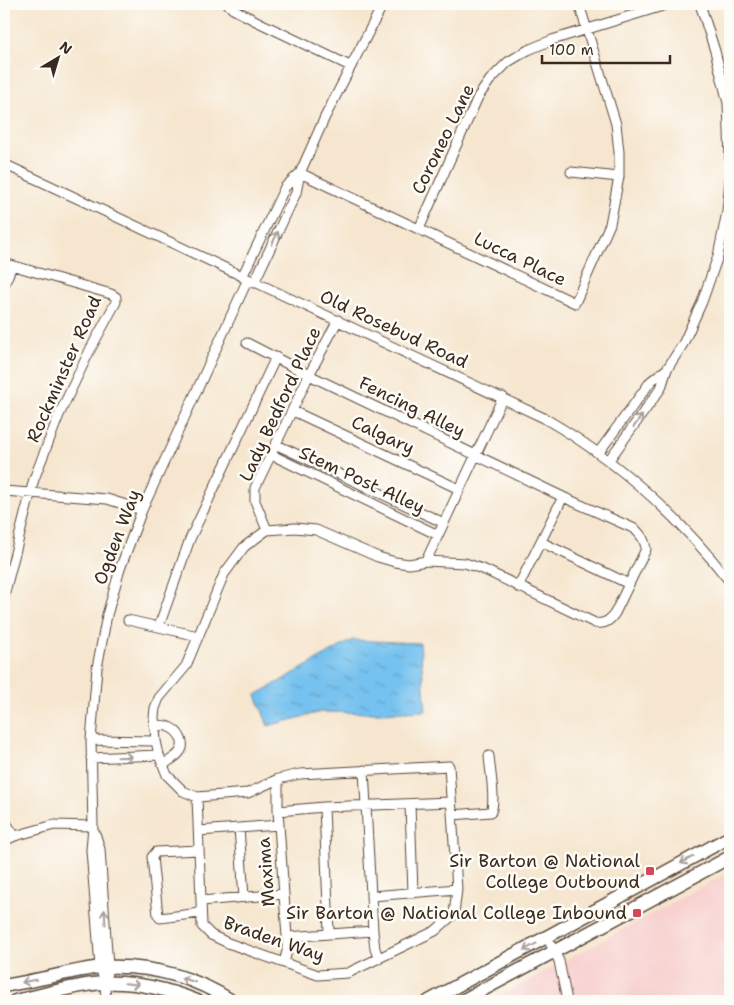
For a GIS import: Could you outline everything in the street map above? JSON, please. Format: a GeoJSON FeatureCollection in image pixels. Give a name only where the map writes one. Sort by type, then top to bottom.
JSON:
{"type":"FeatureCollection","features":[{"type":"Feature","properties":{"kind":"main road"},"geometry":{"type":"LineString","coordinates":[[429,1001],[730,837]]}},
{"type":"Feature","properties":{"kind":"main road"},"geometry":{"type":"LineString","coordinates":[[462,1001],[730,857]]}},
{"type":"Feature","properties":{"kind":"main road"},"geometry":{"type":"LineString","coordinates":[[4,986],[104,967],[146,969],[173,975],[209,988],[232,1001]]}},
{"type":"Feature","properties":{"kind":"main road"},"geometry":{"type":"LineString","coordinates":[[15,1001],[105,983],[162,988],[197,1001]]}},
{"type":"Feature","properties":{"kind":"street"},"geometry":{"type":"LineString","coordinates":[[228,4],[258,22],[350,66]]}},
{"type":"Feature","properties":{"kind":"street"},"geometry":{"type":"LineString","coordinates":[[248,279],[296,193],[300,173],[350,66],[383,4]]}},
{"type":"Feature","properties":{"kind":"street","name":"Lucca Place"},"geometry":{"type":"LineString","coordinates":[[300,173],[575,303],[610,224],[618,177],[619,152],[616,124],[579,4]]}},
{"type":"Feature","properties":{"kind":"street","name":"Coroneo Lane"},"geometry":{"type":"LineString","coordinates":[[419,229],[478,96],[490,80],[508,62],[528,50],[552,40],[669,4]]}},
{"type":"Feature","properties":{"kind":"street"},"geometry":{"type":"LineString","coordinates":[[700,4],[729,102],[730,159]]}},
{"type":"Feature","properties":{"kind":"street","name":"Old Rosebud Road"},"geometry":{"type":"LineString","coordinates":[[4,164],[503,397],[576,436],[652,495],[707,552],[730,582]]}},
{"type":"Feature","properties":{"kind":"street"},"geometry":{"type":"LineString","coordinates":[[571,172],[618,177]]}},
{"type":"Feature","properties":{"kind":"street"},"geometry":{"type":"LineString","coordinates":[[248,279],[285,187],[300,173]]}},
{"type":"Feature","properties":{"kind":"street"},"geometry":{"type":"LineString","coordinates":[[609,460],[661,388],[667,369],[683,344],[706,293],[724,230],[730,180]]}},
{"type":"Feature","properties":{"kind":"street"},"geometry":{"type":"LineString","coordinates":[[4,285],[8,264]]}},
{"type":"Feature","properties":{"kind":"street","name":"Rockminster Road"},"geometry":{"type":"LineString","coordinates":[[4,596],[34,479],[59,415],[90,350],[116,302],[116,297],[111,294],[8,264]]}},
{"type":"Feature","properties":{"kind":"street","name":"Ogden Way"},"geometry":{"type":"LineString","coordinates":[[106,1001],[100,850],[93,826],[90,740],[97,668],[107,615],[120,569],[142,510],[248,279]]}},
{"type":"Feature","properties":{"kind":"street","name":"Lady Bedford Place"},"geometry":{"type":"LineString","coordinates":[[267,530],[257,506],[255,488],[293,411],[308,375],[338,320]]}},
{"type":"Feature","properties":{"kind":"street","name":"Fencing Alley"},"geometry":{"type":"LineString","coordinates":[[247,343],[308,375],[563,497],[635,529],[645,542],[646,549],[615,613],[611,619],[600,624],[485,570],[465,563],[426,561],[409,564],[378,557],[316,530],[295,528],[267,530]]}},
{"type":"Feature","properties":{"kind":"street"},"geometry":{"type":"LineString","coordinates":[[159,626],[190,538],[276,357]]}},
{"type":"Feature","properties":{"kind":"street"},"geometry":{"type":"LineString","coordinates":[[599,452],[651,381],[667,369]]}},
{"type":"Feature","properties":{"kind":"street"},"geometry":{"type":"LineString","coordinates":[[426,561],[503,397]]}},
{"type":"Feature","properties":{"kind":"street","name":"Calgary"},"geometry":{"type":"LineString","coordinates":[[293,411],[459,490]]}},
{"type":"Feature","properties":{"kind":"street","name":"Stem Post Alley"},"geometry":{"type":"LineString","coordinates":[[276,445],[444,523]]}},
{"type":"Feature","properties":{"kind":"street","name":"Stem Post Alley"},"geometry":{"type":"LineString","coordinates":[[272,455],[438,534]]}},
{"type":"Feature","properties":{"kind":"street"},"geometry":{"type":"LineString","coordinates":[[4,491],[107,499],[142,510]]}},
{"type":"Feature","properties":{"kind":"street"},"geometry":{"type":"LineString","coordinates":[[518,587],[563,497]]}},
{"type":"Feature","properties":{"kind":"street"},"geometry":{"type":"LineString","coordinates":[[267,530],[244,547],[224,574],[186,666],[159,698],[155,708],[154,725],[159,755],[167,775],[177,786],[190,795],[197,797],[248,793],[278,779],[300,774],[364,770],[373,931],[375,949],[379,959]]}},
{"type":"Feature","properties":{"kind":"street"},"geometry":{"type":"LineString","coordinates":[[541,542],[629,584]]}},
{"type":"Feature","properties":{"kind":"street"},"geometry":{"type":"LineString","coordinates":[[128,620],[198,636]]}},
{"type":"Feature","properties":{"kind":"street"},"geometry":{"type":"LineString","coordinates":[[154,725],[169,727],[178,733],[182,741],[179,753],[163,765]]}},
{"type":"Feature","properties":{"kind":"street"},"geometry":{"type":"LineString","coordinates":[[90,740],[156,741]]}},
{"type":"Feature","properties":{"kind":"street"},"geometry":{"type":"LineString","coordinates":[[91,758],[159,755]]}},
{"type":"Feature","properties":{"kind":"street"},"geometry":{"type":"LineString","coordinates":[[452,815],[490,812],[492,797],[488,756]]}},
{"type":"Feature","properties":{"kind":"street","name":"Braden Way"},"geometry":{"type":"LineString","coordinates":[[197,797],[202,926],[211,935],[228,943],[318,975],[348,973],[435,931],[454,914],[457,889],[449,766],[364,770]]}},
{"type":"Feature","properties":{"kind":"street","name":"Maxima"},"geometry":{"type":"LineString","coordinates":[[278,779],[278,811],[287,937],[287,951],[284,963]]}},
{"type":"Feature","properties":{"kind":"street"},"geometry":{"type":"LineString","coordinates":[[278,811],[451,802]]}},
{"type":"Feature","properties":{"kind":"street"},"geometry":{"type":"LineString","coordinates":[[410,804],[413,892]]}},
{"type":"Feature","properties":{"kind":"street"},"geometry":{"type":"LineString","coordinates":[[324,808],[329,933]]}},
{"type":"Feature","properties":{"kind":"street"},"geometry":{"type":"LineString","coordinates":[[4,820],[15,836]]}},
{"type":"Feature","properties":{"kind":"street"},"geometry":{"type":"LineString","coordinates":[[4,841],[54,825],[93,826]]}},
{"type":"Feature","properties":{"kind":"street"},"geometry":{"type":"LineString","coordinates":[[198,832],[279,825]]}},
{"type":"Feature","properties":{"kind":"street"},"geometry":{"type":"LineString","coordinates":[[239,828],[244,897]]}},
{"type":"Feature","properties":{"kind":"street"},"geometry":{"type":"LineString","coordinates":[[199,850],[156,852],[152,857],[158,915],[160,918],[200,913]]}},
{"type":"Feature","properties":{"kind":"street"},"geometry":{"type":"LineString","coordinates":[[372,896],[457,889]]}},
{"type":"Feature","properties":{"kind":"street"},"geometry":{"type":"LineString","coordinates":[[200,901],[284,894]]}},
{"type":"Feature","properties":{"kind":"street"},"geometry":{"type":"LineString","coordinates":[[287,937],[373,931]]}},
{"type":"Feature","properties":{"kind":"street"},"geometry":{"type":"LineString","coordinates":[[547,938],[559,961],[567,1001]]}},
{"type":"Feature","properties":{"kind":"shaded area"},"geometry":{"type":"Polygon","coordinates":[[[730,871],[730,1001],[490,1001],[572,957],[730,871]]]}},
{"type":"Feature","properties":{"kind":"water"},"geometry":{"type":"Polygon","coordinates":[[[352,640],[420,643],[426,711],[379,713],[321,712],[268,726],[256,695],[352,640]]]}},
{"type":"Feature","properties":{"kind":"place","name":"Sir Barton @ National College Outbound"},"geometry":{"type":"Point","coordinates":[650,871]}},
{"type":"Feature","properties":{"kind":"place","name":"Sir Barton @ National College Inbound"},"geometry":{"type":"Point","coordinates":[637,913]}}]}
